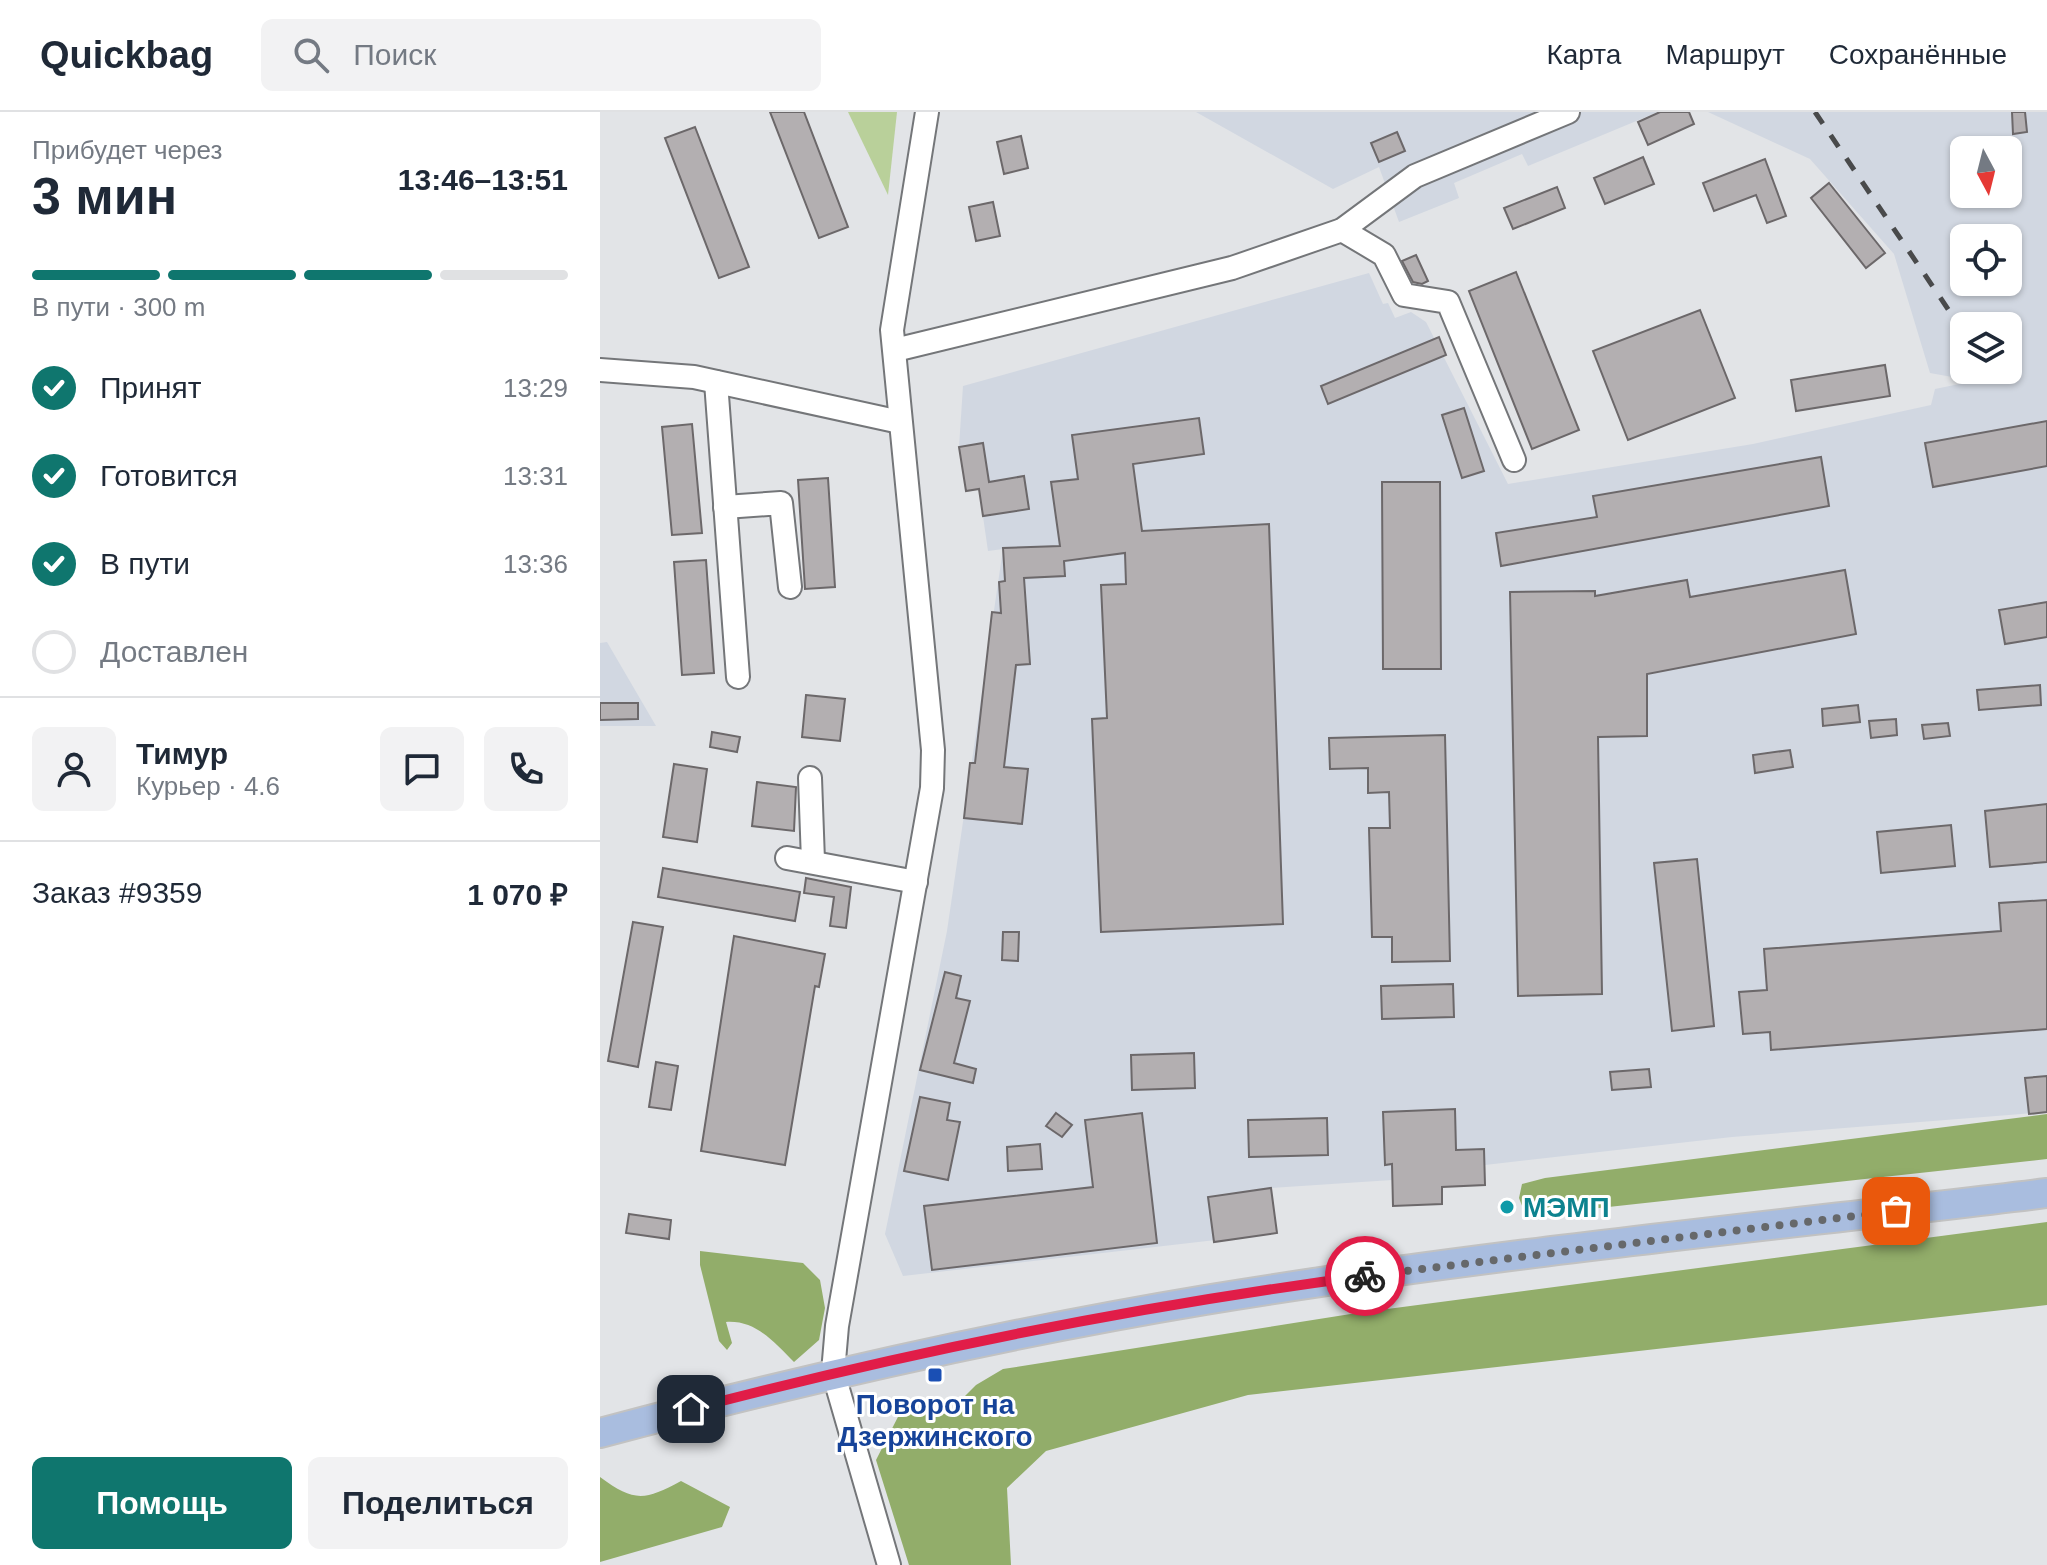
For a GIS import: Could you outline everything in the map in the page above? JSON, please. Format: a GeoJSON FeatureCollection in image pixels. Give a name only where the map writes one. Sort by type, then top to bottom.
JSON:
{"type":"FeatureCollection","features":[{"type":"Feature","properties":{"kind":"main road"},"geometry":{"type":"LineString","coordinates":[[600,1433],[833,1372],[1127,1314],[1296,1286],[2047,1193]]}},
{"type":"Feature","properties":{"kind":"street"},"geometry":{"type":"LineString","coordinates":[[889,1565],[833,1372],[837,1326],[930,802],[933,750],[900,422],[894,315],[927,112]]}},
{"type":"Feature","properties":{"kind":"street"},"geometry":{"type":"LineString","coordinates":[[895,350],[1232,268],[1342,230],[1415,176],[1568,112]]}},
{"type":"Feature","properties":{"kind":"street"},"geometry":{"type":"LineString","coordinates":[[1342,230],[1384,255],[1404,295],[1448,302],[1514,460]]}},
{"type":"Feature","properties":{"kind":"street"},"geometry":{"type":"LineString","coordinates":[[600,370],[634,370],[716,382],[900,422]]}},
{"type":"Feature","properties":{"kind":"street"},"geometry":{"type":"LineString","coordinates":[[716,382],[738,677]]}},
{"type":"Feature","properties":{"kind":"street"},"geometry":{"type":"LineString","coordinates":[[725,507],[781,503],[790,587]]}},
{"type":"Feature","properties":{"kind":"street"},"geometry":{"type":"LineString","coordinates":[[810,778],[813,861]]}},
{"type":"Feature","properties":{"kind":"street"},"geometry":{"type":"LineString","coordinates":[[787,858],[916,882]]}},
{"type":"Feature","properties":{"kind":"shaded area"},"geometry":{"type":"Polygon","coordinates":[[[1196,112],[1658,112],[1528,166],[1522,154],[1454,183],[1459,198],[1399,222],[1379,167],[1333,189],[1196,112]]]}},
{"type":"Feature","properties":{"kind":"shaded area"},"geometry":{"type":"Polygon","coordinates":[[[1708,112],[2047,112],[2047,1112],[1732,1137],[1485,1165],[1485,1185],[1442,1187],[1442,1204],[1393,1206],[1392,1180],[1271,1188],[1277,1233],[903,1276],[885,1234],[947,931],[1003,549],[988,551],[979,489],[966,491],[959,447],[963,386],[1369,273],[1383,304],[1388,303],[1395,318],[1411,312],[1426,322],[1508,484],[1753,444],[1931,405],[1935,389],[1959,384],[2022,384],[2022,312],[1950,312],[1950,377],[1930,373],[1894,254],[1810,159],[1708,112]]]}},
{"type":"Feature","properties":{"kind":"shaded area"},"geometry":{"type":"Polygon","coordinates":[[[607,642],[656,726],[600,726],[600,643],[607,642]]]}},
{"type":"Feature","properties":{"kind":"green space"},"geometry":{"type":"Polygon","coordinates":[[[848,112],[897,112],[888,195],[848,112]]]}},
{"type":"Feature","properties":{"kind":"green space"},"geometry":{"type":"Polygon","coordinates":[[[2047,1114],[2047,1159],[1526,1216],[1519,1198],[1522,1184],[1545,1178],[2047,1114]]]}},
{"type":"Feature","properties":{"kind":"green space"},"geometry":{"type":"Polygon","coordinates":[[[2047,1222],[2047,1305],[1248,1395],[1046,1451],[1007,1488],[1011,1565],[909,1565],[876,1460],[902,1409],[947,1414],[976,1385],[1003,1369],[1357,1313],[2047,1222]]]}},
{"type":"Feature","properties":{"kind":"green space"},"geometry":{"type":"Polygon","coordinates":[[[700,1251],[803,1263],[820,1280],[825,1308],[819,1340],[794,1362],[772,1340],[755,1329],[737,1322],[726,1322],[732,1343],[727,1350],[719,1341],[700,1265],[700,1251]]]}},
{"type":"Feature","properties":{"kind":"green space"},"geometry":{"type":"Polygon","coordinates":[[[600,1477],[622,1491],[639,1496],[658,1492],[681,1481],[730,1507],[722,1527],[600,1562],[600,1477]]]}},
{"type":"Feature","properties":{"kind":"building"},"geometry":{"type":"Polygon","coordinates":[[[770,112],[804,112],[848,227],[819,238],[770,112]]]}},
{"type":"Feature","properties":{"kind":"building"},"geometry":{"type":"Polygon","coordinates":[[[1660,112],[1689,112],[1694,124],[1648,145],[1638,122],[1660,112]]]}},
{"type":"Feature","properties":{"kind":"building"},"geometry":{"type":"Polygon","coordinates":[[[2012,112],[2025,112],[2027,132],[2013,134],[2012,112]]]}},
{"type":"Feature","properties":{"kind":"building"},"geometry":{"type":"Polygon","coordinates":[[[695,127],[749,267],[719,278],[665,138],[695,127]]]}},
{"type":"Feature","properties":{"kind":"building"},"geometry":{"type":"Polygon","coordinates":[[[1397,132],[1405,151],[1379,162],[1371,143],[1397,132]]]}},
{"type":"Feature","properties":{"kind":"building"},"geometry":{"type":"Polygon","coordinates":[[[1021,136],[1028,168],[1004,174],[997,142],[1021,136]]]}},
{"type":"Feature","properties":{"kind":"building"},"geometry":{"type":"Polygon","coordinates":[[[1643,157],[1654,184],[1605,204],[1594,178],[1643,157]]]}},
{"type":"Feature","properties":{"kind":"building"},"geometry":{"type":"Polygon","coordinates":[[[1765,159],[1786,216],[1767,223],[1756,195],[1714,211],[1703,183],[1765,159]]]}},
{"type":"Feature","properties":{"kind":"building"},"geometry":{"type":"Polygon","coordinates":[[[1829,183],[1885,253],[1866,268],[1811,198],[1829,183]]]}},
{"type":"Feature","properties":{"kind":"building"},"geometry":{"type":"Polygon","coordinates":[[[1557,187],[1565,208],[1513,229],[1504,208],[1557,187]]]}},
{"type":"Feature","properties":{"kind":"building"},"geometry":{"type":"Polygon","coordinates":[[[993,202],[1000,236],[976,241],[969,207],[993,202]]]}},
{"type":"Feature","properties":{"kind":"building"},"geometry":{"type":"Polygon","coordinates":[[[1416,255],[1428,281],[1422,284],[1413,282],[1402,261],[1416,255]]]}},
{"type":"Feature","properties":{"kind":"building"},"geometry":{"type":"Polygon","coordinates":[[[1516,272],[1579,430],[1532,449],[1469,291],[1516,272]]]}},
{"type":"Feature","properties":{"kind":"building"},"geometry":{"type":"Polygon","coordinates":[[[1700,310],[1735,398],[1628,440],[1593,351],[1700,310]]]}},
{"type":"Feature","properties":{"kind":"building"},"geometry":{"type":"Polygon","coordinates":[[[1439,337],[1446,355],[1328,404],[1321,386],[1439,337]]]}},
{"type":"Feature","properties":{"kind":"building"},"geometry":{"type":"Polygon","coordinates":[[[1885,365],[1890,396],[1796,411],[1791,380],[1885,365]]]}},
{"type":"Feature","properties":{"kind":"building"},"geometry":{"type":"Polygon","coordinates":[[[1464,408],[1484,471],[1462,478],[1442,415],[1464,408]]]}},
{"type":"Feature","properties":{"kind":"building"},"geometry":{"type":"Polygon","coordinates":[[[1199,418],[1204,454],[1133,464],[1142,531],[1269,524],[1283,924],[1101,932],[1092,719],[1107,718],[1101,585],[1126,584],[1125,553],[1064,561],[1065,576],[1024,578],[1030,664],[1016,665],[1004,767],[1028,769],[1022,824],[964,818],[970,763],[975,763],[992,612],[1001,613],[999,582],[1005,581],[1003,548],[1060,546],[1051,482],[1078,479],[1072,435],[1199,418]]]}},
{"type":"Feature","properties":{"kind":"building"},"geometry":{"type":"Polygon","coordinates":[[[2047,421],[2047,466],[1933,487],[1925,443],[2047,421]]]}},
{"type":"Feature","properties":{"kind":"building"},"geometry":{"type":"Polygon","coordinates":[[[692,424],[702,533],[672,535],[662,427],[692,424]]]}},
{"type":"Feature","properties":{"kind":"building"},"geometry":{"type":"Polygon","coordinates":[[[983,443],[989,482],[1024,476],[1029,509],[983,516],[979,489],[966,491],[959,447],[983,443]]]}},
{"type":"Feature","properties":{"kind":"building"},"geometry":{"type":"Polygon","coordinates":[[[1821,457],[1829,506],[1501,566],[1496,533],[1597,517],[1593,496],[1821,457]]]}},
{"type":"Feature","properties":{"kind":"building"},"geometry":{"type":"Polygon","coordinates":[[[828,478],[835,587],[805,589],[798,480],[828,478]]]}},
{"type":"Feature","properties":{"kind":"building"},"geometry":{"type":"Polygon","coordinates":[[[1382,482],[1440,482],[1441,669],[1383,669],[1382,482]]]}},
{"type":"Feature","properties":{"kind":"building"},"geometry":{"type":"Polygon","coordinates":[[[706,560],[714,673],[682,675],[674,562],[706,560]]]}},
{"type":"Feature","properties":{"kind":"building"},"geometry":{"type":"Polygon","coordinates":[[[1845,570],[1856,634],[1647,674],[1647,736],[1598,737],[1602,994],[1518,996],[1510,592],[1595,591],[1595,596],[1687,580],[1690,597],[1845,570]]]}},
{"type":"Feature","properties":{"kind":"building"},"geometry":{"type":"Polygon","coordinates":[[[2047,602],[2047,637],[2005,644],[1999,610],[2047,602]]]}},
{"type":"Feature","properties":{"kind":"building"},"geometry":{"type":"Polygon","coordinates":[[[2040,685],[2041,705],[1979,710],[1977,690],[2040,685]]]}},
{"type":"Feature","properties":{"kind":"building"},"geometry":{"type":"Polygon","coordinates":[[[806,695],[845,699],[840,741],[802,737],[806,695]]]}},
{"type":"Feature","properties":{"kind":"building"},"geometry":{"type":"Polygon","coordinates":[[[600,703],[638,703],[638,719],[600,720],[600,703]]]}},
{"type":"Feature","properties":{"kind":"building"},"geometry":{"type":"Polygon","coordinates":[[[1858,705],[1860,722],[1823,726],[1822,709],[1858,705]]]}},
{"type":"Feature","properties":{"kind":"building"},"geometry":{"type":"Polygon","coordinates":[[[1896,719],[1897,735],[1871,738],[1869,721],[1896,719]]]}},
{"type":"Feature","properties":{"kind":"building"},"geometry":{"type":"Polygon","coordinates":[[[1948,723],[1950,736],[1924,739],[1922,725],[1948,723]]]}},
{"type":"Feature","properties":{"kind":"building"},"geometry":{"type":"Polygon","coordinates":[[[712,732],[740,737],[737,752],[710,747],[712,732]]]}},
{"type":"Feature","properties":{"kind":"building"},"geometry":{"type":"Polygon","coordinates":[[[1445,735],[1450,961],[1392,962],[1392,937],[1372,937],[1369,828],[1390,828],[1389,792],[1368,793],[1368,768],[1330,769],[1329,738],[1445,735]]]}},
{"type":"Feature","properties":{"kind":"building"},"geometry":{"type":"Polygon","coordinates":[[[1790,750],[1793,767],[1755,773],[1753,755],[1790,750]]]}},
{"type":"Feature","properties":{"kind":"building"},"geometry":{"type":"Polygon","coordinates":[[[674,764],[707,769],[697,842],[663,837],[674,764]]]}},
{"type":"Feature","properties":{"kind":"building"},"geometry":{"type":"Polygon","coordinates":[[[757,782],[796,787],[794,831],[752,826],[757,782]]]}},
{"type":"Feature","properties":{"kind":"building"},"geometry":{"type":"Polygon","coordinates":[[[2047,804],[2047,862],[1990,867],[1985,811],[2047,804]]]}},
{"type":"Feature","properties":{"kind":"building"},"geometry":{"type":"Polygon","coordinates":[[[1951,825],[1955,866],[1881,873],[1877,832],[1951,825]]]}},
{"type":"Feature","properties":{"kind":"building"},"geometry":{"type":"Polygon","coordinates":[[[1697,859],[1714,1026],[1672,1031],[1654,863],[1697,859]]]}},
{"type":"Feature","properties":{"kind":"building"},"geometry":{"type":"Polygon","coordinates":[[[663,868],[800,892],[795,921],[658,897],[663,868]]]}},
{"type":"Feature","properties":{"kind":"building"},"geometry":{"type":"Polygon","coordinates":[[[806,878],[851,887],[846,928],[830,926],[834,897],[804,893],[806,878]]]}},
{"type":"Feature","properties":{"kind":"building"},"geometry":{"type":"Polygon","coordinates":[[[2047,900],[2047,1029],[1771,1050],[1770,1032],[1743,1034],[1739,992],[1767,990],[1764,949],[2001,931],[1999,903],[2047,900]]]}},
{"type":"Feature","properties":{"kind":"building"},"geometry":{"type":"Polygon","coordinates":[[[633,922],[663,927],[638,1067],[608,1061],[633,922]]]}},
{"type":"Feature","properties":{"kind":"building"},"geometry":{"type":"Polygon","coordinates":[[[1003,932],[1019,932],[1018,961],[1002,960],[1003,932]]]}},
{"type":"Feature","properties":{"kind":"building"},"geometry":{"type":"Polygon","coordinates":[[[734,936],[825,954],[819,987],[815,986],[785,1165],[701,1151],[734,936]]]}},
{"type":"Feature","properties":{"kind":"building"},"geometry":{"type":"Polygon","coordinates":[[[945,972],[961,976],[956,998],[970,1001],[954,1063],[976,1069],[973,1083],[920,1070],[945,972]]]}},
{"type":"Feature","properties":{"kind":"building"},"geometry":{"type":"Polygon","coordinates":[[[1453,984],[1454,1017],[1382,1019],[1381,986],[1453,984]]]}},
{"type":"Feature","properties":{"kind":"building"},"geometry":{"type":"Polygon","coordinates":[[[1194,1053],[1195,1088],[1132,1090],[1131,1055],[1194,1053]]]}},
{"type":"Feature","properties":{"kind":"building"},"geometry":{"type":"Polygon","coordinates":[[[656,1062],[678,1066],[671,1110],[649,1107],[656,1062]]]}},
{"type":"Feature","properties":{"kind":"building"},"geometry":{"type":"Polygon","coordinates":[[[1649,1069],[1651,1087],[1612,1090],[1610,1072],[1649,1069]]]}},
{"type":"Feature","properties":{"kind":"building"},"geometry":{"type":"Polygon","coordinates":[[[2047,1076],[2047,1112],[2029,1114],[2025,1078],[2047,1076]]]}},
{"type":"Feature","properties":{"kind":"building"},"geometry":{"type":"Polygon","coordinates":[[[920,1097],[950,1103],[947,1120],[960,1122],[948,1180],[904,1171],[920,1097]]]}},
{"type":"Feature","properties":{"kind":"building"},"geometry":{"type":"Polygon","coordinates":[[[1455,1109],[1456,1150],[1484,1149],[1485,1185],[1442,1187],[1442,1204],[1393,1206],[1392,1164],[1385,1165],[1383,1112],[1455,1109]]]}},
{"type":"Feature","properties":{"kind":"building"},"geometry":{"type":"Polygon","coordinates":[[[1056,1113],[1072,1125],[1062,1137],[1046,1126],[1056,1113]]]}},
{"type":"Feature","properties":{"kind":"building"},"geometry":{"type":"Polygon","coordinates":[[[1142,1113],[1157,1243],[932,1270],[924,1206],[1093,1187],[1085,1120],[1142,1113]]]}},
{"type":"Feature","properties":{"kind":"building"},"geometry":{"type":"Polygon","coordinates":[[[1327,1118],[1328,1155],[1249,1157],[1248,1120],[1327,1118]]]}},
{"type":"Feature","properties":{"kind":"building"},"geometry":{"type":"Polygon","coordinates":[[[1040,1144],[1042,1169],[1008,1171],[1007,1147],[1040,1144]]]}},
{"type":"Feature","properties":{"kind":"building"},"geometry":{"type":"Polygon","coordinates":[[[1271,1188],[1277,1233],[1214,1242],[1208,1197],[1271,1188]]]}},
{"type":"Feature","properties":{"kind":"building"},"geometry":{"type":"Polygon","coordinates":[[[629,1214],[671,1220],[669,1239],[626,1233],[629,1214]]]}},
{"type":"Feature","properties":{"kind":"railway"},"geometry":{"type":"LineString","coordinates":[[1815,112],[1950,312]]}},
{"type":"Feature","properties":{"kind":"way so far"},"geometry":{"type":"LineString","coordinates":[[1365,1276],[1896,1211]]}},
{"type":"Feature","properties":{"kind":"place","name":"МЭМП"},"geometry":{"type":"Point","coordinates":[1507,1207]}},
{"type":"Feature","properties":{"kind":"place","name":"Поворот на Дзержинского"},"geometry":{"type":"Point","coordinates":[935,1375]}},
{"type":"Feature","properties":{"kind":"route"},"geometry":{"type":"LineString","coordinates":[[691,1409],[833,1372],[1127,1314],[1365,1276]]}}]}
